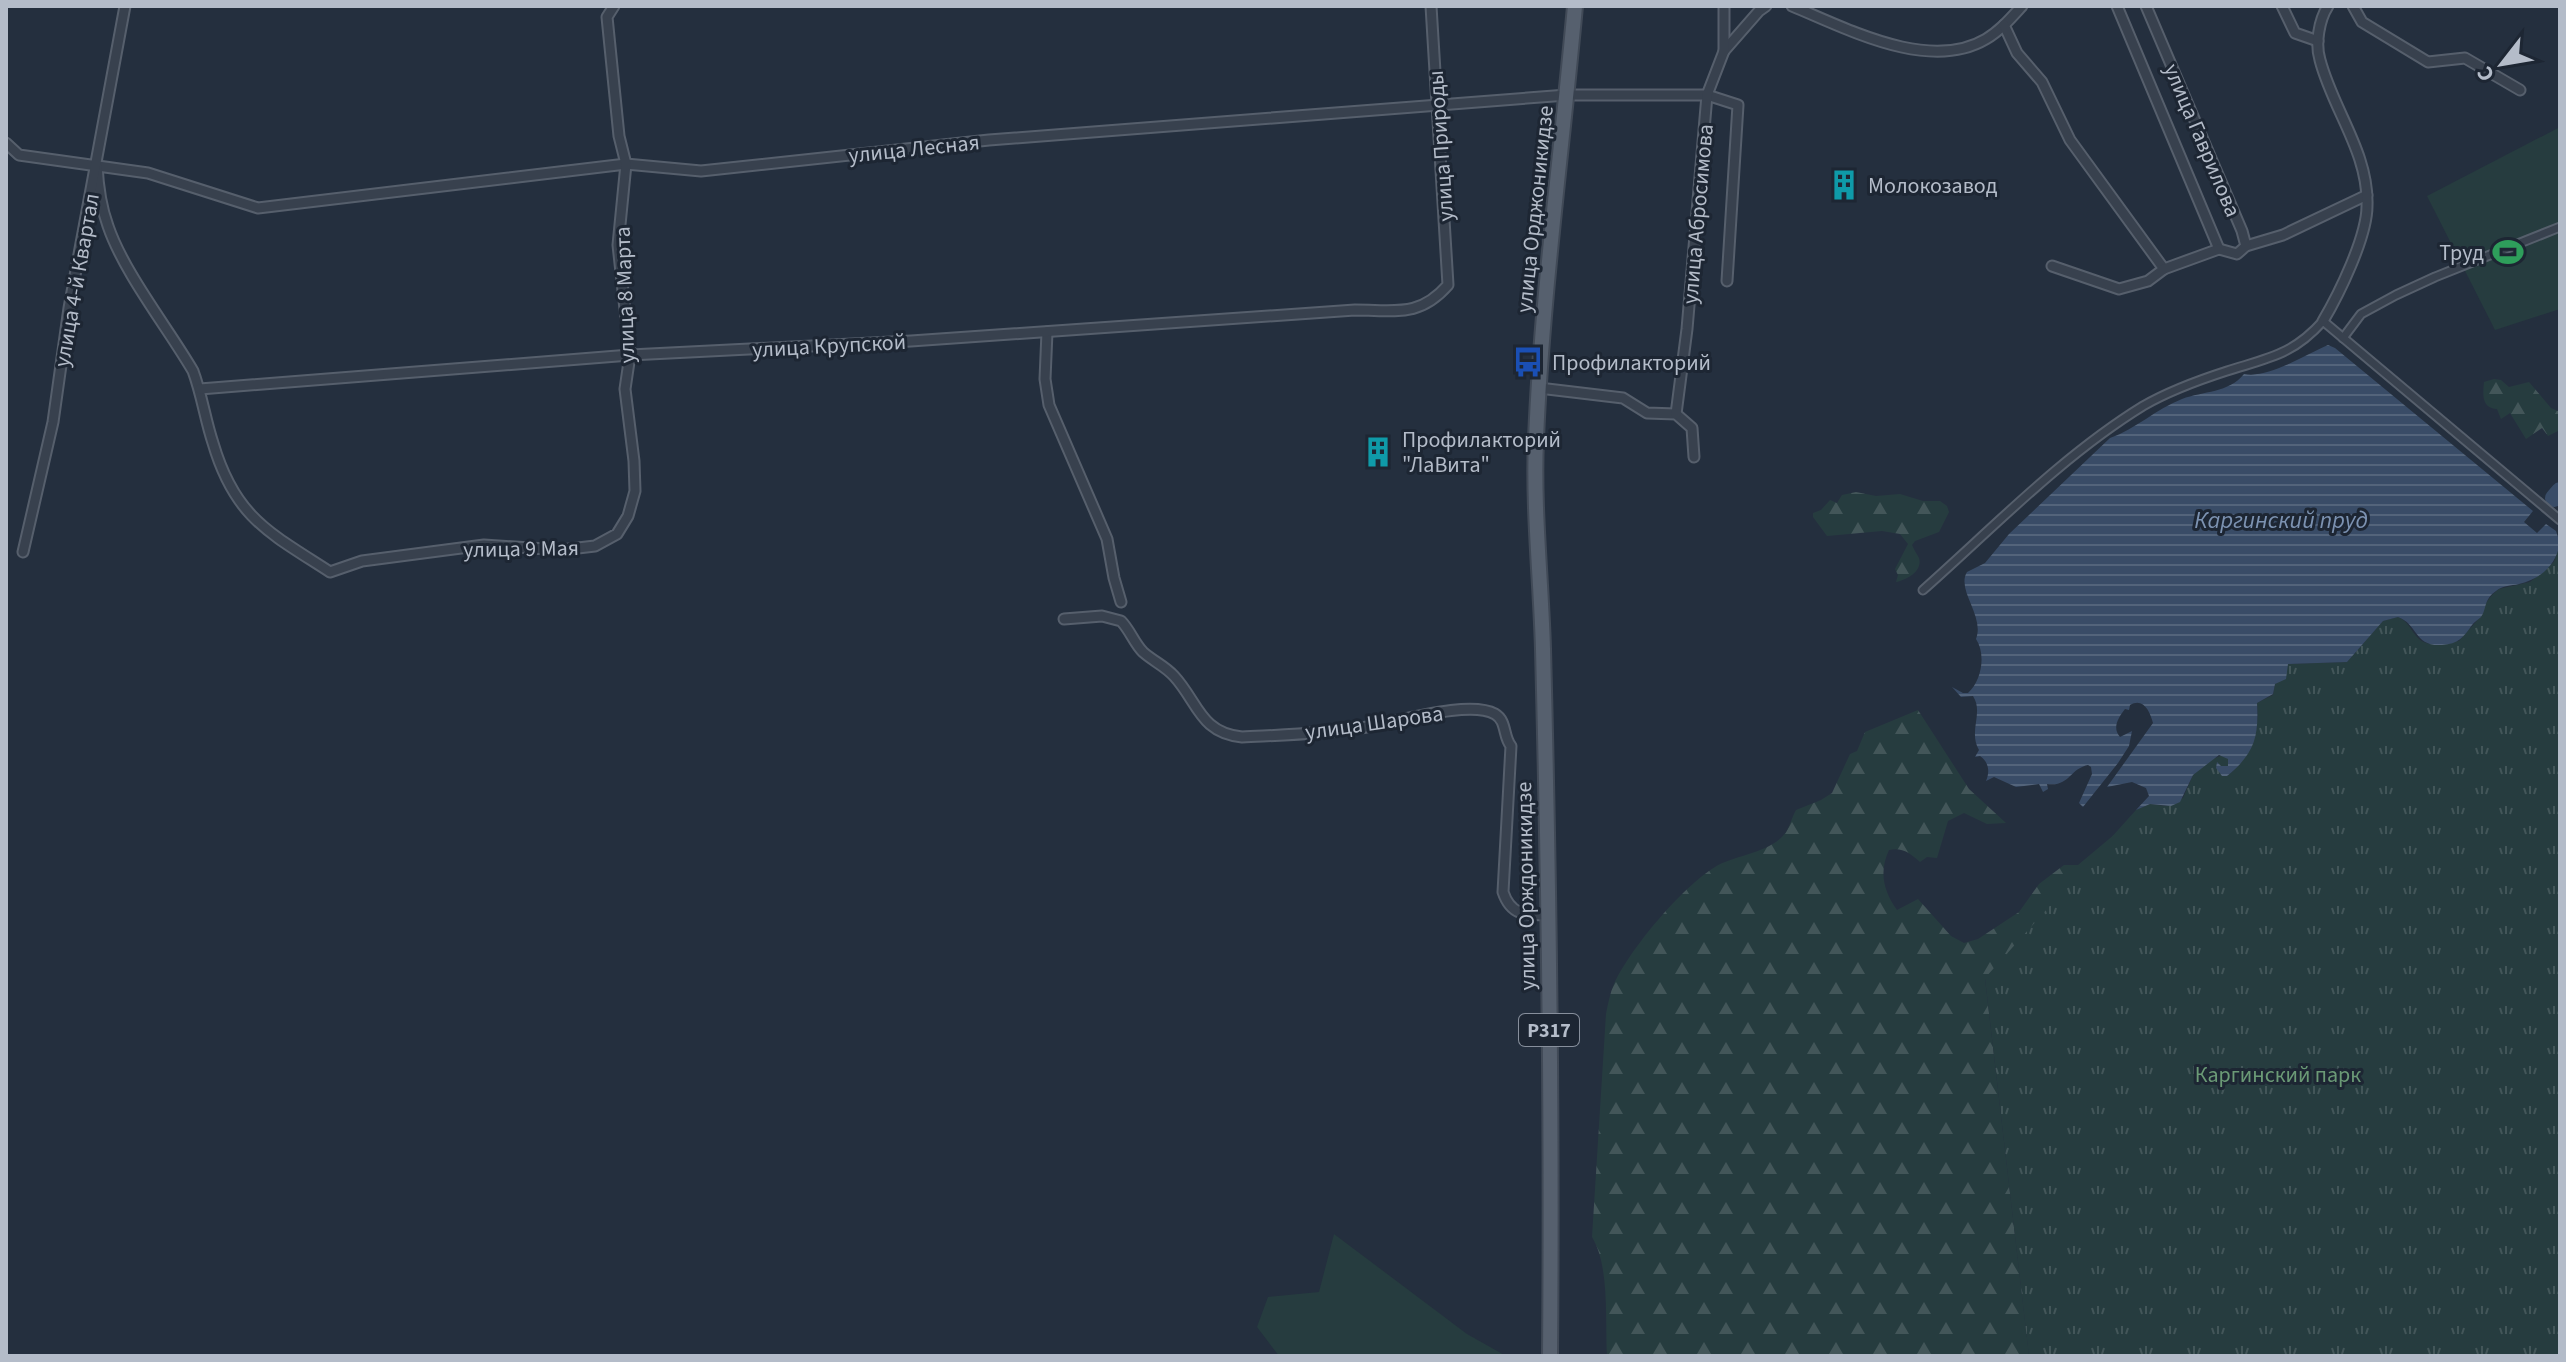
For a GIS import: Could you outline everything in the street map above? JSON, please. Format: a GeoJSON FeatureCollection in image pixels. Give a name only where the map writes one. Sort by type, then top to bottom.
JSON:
{"type":"FeatureCollection","features":[{"type":"Feature","properties":{"kind":"main road","name":"улица Орджоникидзе"},"geometry":{"type":"LineString","coordinates":[[1542,703],[1543,651],[1535,495],[1539,388],[1575,6]]}},
{"type":"Feature","properties":{"kind":"main road","name":"улица Орждоникидзе"},"geometry":{"type":"LineString","coordinates":[[1542,703],[1548,915],[1550,1356]]}},
{"type":"Feature","properties":{"kind":"street","name":"улица 4-й Квартал"},"geometry":{"type":"LineString","coordinates":[[23,552],[53,422],[69,308],[125,6]]}},
{"type":"Feature","properties":{"kind":"street","name":"улица 8 Марта"},"geometry":{"type":"LineString","coordinates":[[614,6],[607,17],[619,136],[626,164],[618,245],[630,355],[625,389],[635,491],[628,516],[617,534]]}},
{"type":"Feature","properties":{"kind":"street","name":"улица Природы"},"geometry":{"type":"LineString","coordinates":[[1431,6],[1448,285]]}},
{"type":"Feature","properties":{"kind":"street"},"geometry":{"type":"LineString","coordinates":[[1724,51],[1766,6]]}},
{"type":"Feature","properties":{"kind":"street"},"geometry":{"type":"LineString","coordinates":[[1792,6],[1873,39],[1922,51],[1949,51],[1984,40],[2022,6]]}},
{"type":"Feature","properties":{"kind":"street","name":"улица Гаврилова"},"geometry":{"type":"LineString","coordinates":[[2117,6],[2219,249]]}},
{"type":"Feature","properties":{"kind":"street","name":"улица Гаврилова"},"geometry":{"type":"LineString","coordinates":[[2052,266],[2119,289],[2148,281],[2164,269],[2219,249],[2237,254],[2246,246],[2146,6]]}},
{"type":"Feature","properties":{"kind":"street"},"geometry":{"type":"LineString","coordinates":[[2282,6],[2295,33],[2318,41]]}},
{"type":"Feature","properties":{"kind":"street"},"geometry":{"type":"LineString","coordinates":[[1923,590],[2070,458],[2122,420],[2168,393],[2285,353],[2306,339],[2323,321],[2360,243],[2366,223],[2367,195],[2358,153],[2319,58],[2320,26],[2328,6]]}},
{"type":"Feature","properties":{"kind":"street"},"geometry":{"type":"LineString","coordinates":[[2353,6],[2362,22],[2428,62],[2465,58],[2520,90]]}},
{"type":"Feature","properties":{"kind":"street","name":"улица Абросимова"},"geometry":{"type":"LineString","coordinates":[[1676,414],[1687,329],[1707,95],[1724,51],[1724,11]]}},
{"type":"Feature","properties":{"kind":"street"},"geometry":{"type":"LineString","coordinates":[[2004,25],[2017,53],[2042,82],[2070,140],[2164,269]]}},
{"type":"Feature","properties":{"kind":"street","name":"улица Лесная"},"geometry":{"type":"LineString","coordinates":[[6,143],[19,155],[162,176],[258,208],[626,164],[701,171],[989,140],[1567,95],[1707,95],[1738,105],[1727,281]]}},
{"type":"Feature","properties":{"kind":"street"},"geometry":{"type":"LineString","coordinates":[[97,165],[108,228],[193,371],[200,389]]}},
{"type":"Feature","properties":{"kind":"street"},"geometry":{"type":"LineString","coordinates":[[2246,246],[2283,235],[2367,195]]}},
{"type":"Feature","properties":{"kind":"street"},"geometry":{"type":"LineString","coordinates":[[2343,338],[2361,314],[2396,295],[2560,227]]}},
{"type":"Feature","properties":{"kind":"street","name":"улица Крупской"},"geometry":{"type":"LineString","coordinates":[[200,389],[630,355],[1047,332],[1355,310],[1418,309],[1436,299],[1448,285]]}},
{"type":"Feature","properties":{"kind":"street"},"geometry":{"type":"LineString","coordinates":[[2323,321],[2560,520]]}},
{"type":"Feature","properties":{"kind":"street"},"geometry":{"type":"LineString","coordinates":[[1047,332],[1045,379],[1049,405],[1107,539],[1121,602]]}},
{"type":"Feature","properties":{"kind":"street"},"geometry":{"type":"LineString","coordinates":[[1539,388],[1623,398],[1647,413],[1676,414],[1692,428],[1694,457]]}},
{"type":"Feature","properties":{"kind":"street","name":"улица 9 Мая"},"geometry":{"type":"LineString","coordinates":[[200,389],[213,445],[239,503],[266,530],[330,572],[362,561],[484,545],[561,550],[595,546],[617,534]]}},
{"type":"Feature","properties":{"kind":"street","name":"улица Шарова"},"geometry":{"type":"LineString","coordinates":[[1064,619],[1102,616],[1121,621],[1141,650],[1175,678],[1209,725],[1235,737],[1360,728],[1456,711],[1485,710],[1498,715],[1502,719],[1505,740],[1511,746],[1503,892],[1514,911],[1521,915],[1548,915]]}},
{"type":"Feature","properties":{"kind":"green space","name":"Труд"},"geometry":{"type":"Polygon","coordinates":[[[2560,127],[2560,309],[2495,330],[2427,196],[2560,127]]]}},
{"type":"Feature","properties":{"kind":"green space"},"geometry":{"type":"Polygon","coordinates":[[[2501,380],[2509,387],[2529,382],[2551,408],[2560,412],[2558,431],[2548,436],[2542,428],[2526,439],[2510,413],[2501,419],[2497,409],[2488,406],[2484,400],[2484,382],[2501,380]]]}},
{"type":"Feature","properties":{"kind":"green space"},"geometry":{"type":"Polygon","coordinates":[[[1856,492],[1876,496],[1900,494],[1923,501],[1940,501],[1947,506],[1949,512],[1939,532],[1912,545],[1920,563],[1908,577],[1896,582],[1898,575],[1895,569],[1908,544],[1900,534],[1882,531],[1827,536],[1813,517],[1813,513],[1821,510],[1830,500],[1837,503],[1842,495],[1856,492]]]}},
{"type":"Feature","properties":{"kind":"green space","name":"Каргинский парк"},"geometry":{"type":"Polygon","coordinates":[[[2560,544],[2560,1356],[2029,1356],[1985,978],[2136,810],[2150,804],[2166,806],[2183,798],[2193,775],[2210,760],[2223,755],[2228,759],[2228,766],[2221,766],[2227,776],[2235,769],[2248,753],[2255,735],[2257,703],[2273,695],[2275,684],[2281,680],[2288,664],[2347,662],[2383,621],[2398,617],[2426,643],[2459,641],[2482,615],[2483,607],[2492,595],[2499,589],[2530,582],[2554,562],[2560,544]]]}},
{"type":"Feature","properties":{"kind":"green space"},"geometry":{"type":"Polygon","coordinates":[[[1918,710],[1969,789],[2006,823],[1987,824],[1964,813],[1948,821],[1937,858],[1927,857],[1920,862],[1906,852],[1889,850],[1884,881],[1888,896],[1897,910],[1918,899],[1951,936],[1964,943],[1978,939],[2019,912],[2039,884],[2064,865],[2078,865],[2121,829],[1985,979],[2029,1356],[1607,1356],[1604,1278],[1592,1237],[1606,1014],[1614,984],[1644,937],[1702,876],[1715,867],[1780,839],[1796,810],[1832,793],[1850,754],[1857,751],[1865,732],[1918,710]]]}},
{"type":"Feature","properties":{"kind":"green space"},"geometry":{"type":"Polygon","coordinates":[[[1334,1234],[1467,1334],[1506,1356],[1279,1356],[1257,1327],[1268,1297],[1319,1292],[1334,1234]]]}},
{"type":"Feature","properties":{"kind":"water","name":"Каргинский пруд"},"geometry":{"type":"Polygon","coordinates":[[[2328,345],[2533,511],[2524,522],[2537,533],[2546,524],[2556,531],[2560,543],[2551,565],[2534,579],[2496,591],[2489,598],[2481,617],[2452,643],[2433,645],[2426,642],[2398,617],[2383,621],[2347,662],[2288,664],[2286,679],[2275,684],[2273,694],[2257,703],[2256,736],[2243,760],[2227,776],[2222,776],[2216,768],[2217,762],[2228,766],[2228,759],[2219,755],[2193,775],[2180,802],[2171,806],[2150,804],[2136,810],[2149,796],[2146,788],[2132,782],[2107,787],[2153,723],[2148,710],[2139,703],[2130,705],[2129,710],[2125,709],[2117,723],[2116,730],[2120,737],[2132,731],[2129,746],[2083,807],[2079,803],[2092,774],[2088,765],[2060,783],[2047,784],[2048,789],[2043,792],[2039,784],[2016,787],[1994,777],[1986,781],[1987,764],[1980,756],[1975,757],[1979,750],[1975,736],[1976,702],[1973,696],[1961,697],[1952,687],[1968,693],[1977,681],[1981,667],[1981,652],[1976,639],[1977,621],[1965,587],[1967,572],[1985,563],[2009,534],[2110,438],[2182,399],[2231,385],[2244,374],[2254,375],[2276,369],[2328,345]]]}},
{"type":"Feature","properties":{"kind":"waterway"},"geometry":{"type":"LineString","coordinates":[[2554,498],[2560,491]]}},
{"type":"Feature","properties":{"kind":"place","name":"Молокозавод"},"geometry":{"type":"Point","coordinates":[1844,185]}},
{"type":"Feature","properties":{"kind":"place","name":"Труд"},"geometry":{"type":"Point","coordinates":[2508,252]}},
{"type":"Feature","properties":{"kind":"place","name":"Профилакторий"},"geometry":{"type":"Point","coordinates":[1528,362]}},
{"type":"Feature","properties":{"kind":"place","name":"Профилакторий \"ЛаВита\""},"geometry":{"type":"Point","coordinates":[1378,452]}}]}
